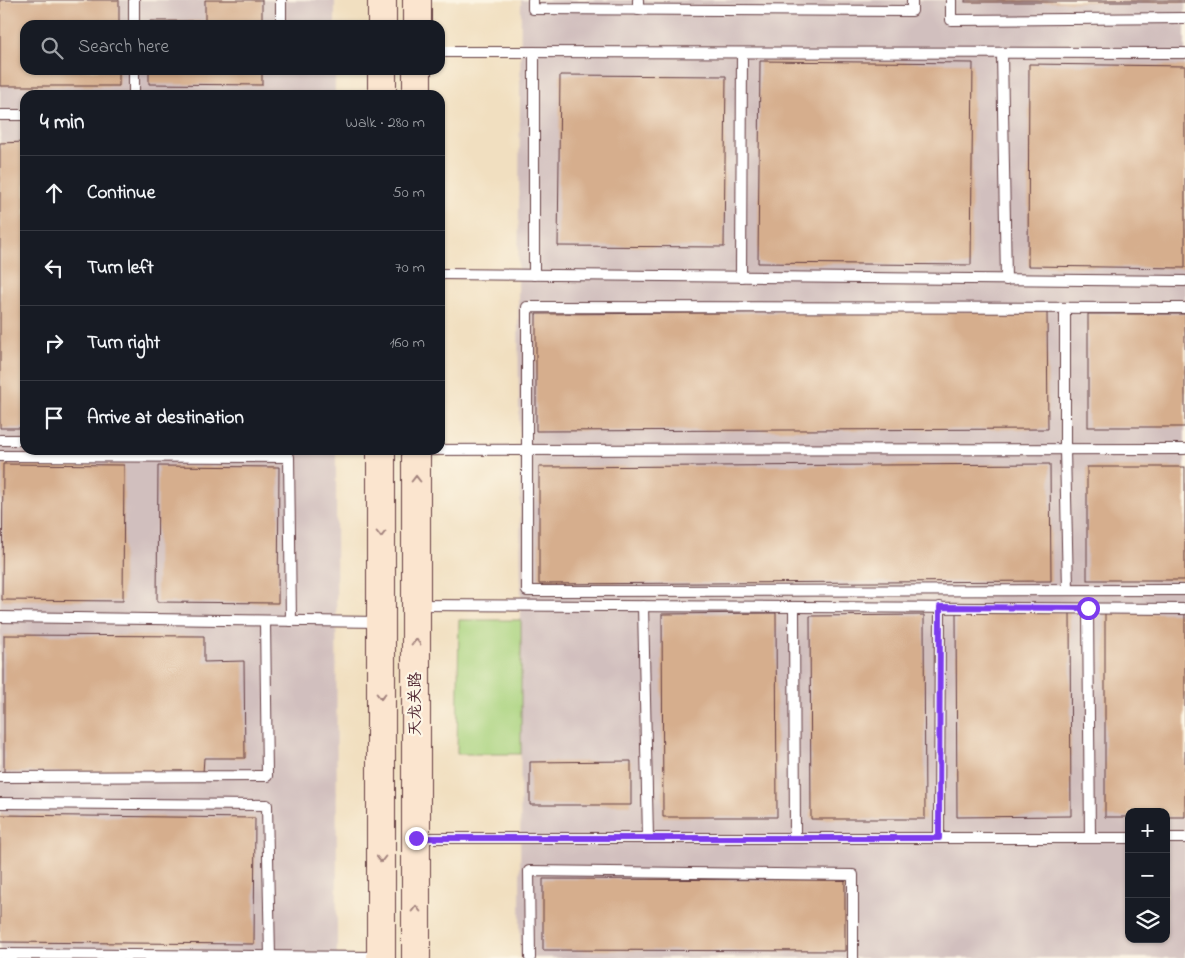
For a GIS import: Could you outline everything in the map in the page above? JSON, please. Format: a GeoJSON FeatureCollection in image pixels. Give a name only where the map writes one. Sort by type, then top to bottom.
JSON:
{"type":"FeatureCollection","features":[{"type":"Feature","properties":{"kind":"street"},"geometry":{"type":"LineString","coordinates":[[382,0],[382,20]]}},
{"type":"Feature","properties":{"kind":"street"},"geometry":{"type":"LineString","coordinates":[[417,0],[417,20]]}},
{"type":"Feature","properties":{"kind":"street"},"geometry":{"type":"LineString","coordinates":[[382,75],[382,90]]}},
{"type":"Feature","properties":{"kind":"street"},"geometry":{"type":"LineString","coordinates":[[417,75],[417,90]]}},
{"type":"Feature","properties":{"kind":"street"},"geometry":{"type":"LineString","coordinates":[[381,455],[381,958]]}},
{"type":"Feature","properties":{"kind":"street","name":"天龙关路"},"geometry":{"type":"LineString","coordinates":[[416,455],[416,958]]}},
{"type":"Feature","properties":{"kind":"lane"},"geometry":{"type":"LineString","coordinates":[[134,0],[134,20]]}},
{"type":"Feature","properties":{"kind":"lane"},"geometry":{"type":"LineString","coordinates":[[280,0],[281,20]]}},
{"type":"Feature","properties":{"kind":"lane"},"geometry":{"type":"LineString","coordinates":[[533,0],[533,10],[638,5],[912,11],[912,0]]}},
{"type":"Feature","properties":{"kind":"lane"},"geometry":{"type":"LineString","coordinates":[[951,0],[951,20],[1185,18]]}},
{"type":"Feature","properties":{"kind":"lane"},"geometry":{"type":"LineString","coordinates":[[445,52],[1185,54]]}},
{"type":"Feature","properties":{"kind":"lane"},"geometry":{"type":"LineString","coordinates":[[534,52],[534,275]]}},
{"type":"Feature","properties":{"kind":"lane"},"geometry":{"type":"LineString","coordinates":[[741,277],[742,53]]}},
{"type":"Feature","properties":{"kind":"lane"},"geometry":{"type":"LineString","coordinates":[[1002,53],[1006,280]]}},
{"type":"Feature","properties":{"kind":"lane"},"geometry":{"type":"LineString","coordinates":[[134,75],[134,90]]}},
{"type":"Feature","properties":{"kind":"lane"},"geometry":{"type":"LineString","coordinates":[[0,115],[20,115]]}},
{"type":"Feature","properties":{"kind":"lane"},"geometry":{"type":"LineString","coordinates":[[445,274],[1185,282]]}},
{"type":"Feature","properties":{"kind":"lane"},"geometry":{"type":"LineString","coordinates":[[1185,308],[526,307],[526,591],[1185,590]]}},
{"type":"Feature","properties":{"kind":"lane"},"geometry":{"type":"LineString","coordinates":[[1065,308],[1068,590]]}},
{"type":"Feature","properties":{"kind":"lane"},"geometry":{"type":"LineString","coordinates":[[0,440],[20,440]]}},
{"type":"Feature","properties":{"kind":"lane"},"geometry":{"type":"LineString","coordinates":[[445,450],[1185,449]]}},
{"type":"Feature","properties":{"kind":"lane"},"geometry":{"type":"LineString","coordinates":[[0,456],[290,457],[291,621]]}},
{"type":"Feature","properties":{"kind":"lane"},"geometry":{"type":"LineString","coordinates":[[416,605],[1185,609]]}},
{"type":"Feature","properties":{"kind":"lane"},"geometry":{"type":"LineString","coordinates":[[643,606],[648,838]]}},
{"type":"Feature","properties":{"kind":"lane"},"geometry":{"type":"LineString","coordinates":[[794,607],[795,838]]}},
{"type":"Feature","properties":{"kind":"lane"},"geometry":{"type":"LineString","coordinates":[[939,838],[940,607]]}},
{"type":"Feature","properties":{"kind":"lane"},"geometry":{"type":"LineString","coordinates":[[1088,608],[1090,838]]}},
{"type":"Feature","properties":{"kind":"lane"},"geometry":{"type":"LineString","coordinates":[[0,617],[381,622]]}},
{"type":"Feature","properties":{"kind":"lane"},"geometry":{"type":"LineString","coordinates":[[0,777],[267,776],[265,620]]}},
{"type":"Feature","properties":{"kind":"lane"},"geometry":{"type":"LineString","coordinates":[[0,803],[266,805],[270,957]]}},
{"type":"Feature","properties":{"kind":"lane"},"geometry":{"type":"LineString","coordinates":[[416,838],[1125,838]]}},
{"type":"Feature","properties":{"kind":"lane"},"geometry":{"type":"LineString","coordinates":[[1170,838],[1185,838]]}},
{"type":"Feature","properties":{"kind":"lane"},"geometry":{"type":"LineString","coordinates":[[530,958],[529,871],[852,875],[852,958]]}},
{"type":"Feature","properties":{"kind":"lane"},"geometry":{"type":"LineString","coordinates":[[0,954],[381,958]]}},
{"type":"Feature","properties":{"kind":"shaded area"},"geometry":{"type":"Polygon","coordinates":[[[0,0],[335,0],[335,20],[20,20],[20,75],[335,75],[335,90],[20,90],[20,455],[336,455],[337,958],[0,958],[0,0]]]}},
{"type":"Feature","properties":{"kind":"shaded area"},"geometry":{"type":"Polygon","coordinates":[[[521,0],[1185,0],[1185,958],[520,958],[521,598],[518,298],[521,0]]]}},
{"type":"Feature","properties":{"kind":"green space"},"geometry":{"type":"Polygon","coordinates":[[[459,620],[521,620],[521,754],[457,754],[459,620]]]}},
{"type":"Feature","properties":{"kind":"building"},"geometry":{"type":"Polygon","coordinates":[[[0,0],[119,0],[119,20],[20,20],[20,75],[119,75],[119,86],[0,86],[0,0]]]}},
{"type":"Feature","properties":{"kind":"building"},"geometry":{"type":"Polygon","coordinates":[[[205,0],[262,0],[262,20],[205,20],[205,0]]]}},
{"type":"Feature","properties":{"kind":"building"},"geometry":{"type":"Polygon","coordinates":[[[965,0],[1185,0],[1185,2],[965,2],[965,0]]]}},
{"type":"Feature","properties":{"kind":"building"},"geometry":{"type":"Polygon","coordinates":[[[760,61],[973,63],[971,265],[758,263],[760,61]]]}},
{"type":"Feature","properties":{"kind":"building"},"geometry":{"type":"Polygon","coordinates":[[[1029,64],[1185,66],[1185,268],[1028,266],[1029,64]]]}},
{"type":"Feature","properties":{"kind":"building"},"geometry":{"type":"Polygon","coordinates":[[[149,75],[262,75],[262,85],[149,84],[149,75]]]}},
{"type":"Feature","properties":{"kind":"building"},"geometry":{"type":"Polygon","coordinates":[[[560,75],[726,76],[724,247],[558,246],[560,75]]]}},
{"type":"Feature","properties":{"kind":"building"},"geometry":{"type":"Polygon","coordinates":[[[20,142],[20,428],[0,428],[0,143],[20,142]]]}},
{"type":"Feature","properties":{"kind":"building"},"geometry":{"type":"Polygon","coordinates":[[[1047,311],[1048,429],[536,431],[536,314],[1047,311]]]}},
{"type":"Feature","properties":{"kind":"building"},"geometry":{"type":"Polygon","coordinates":[[[1088,314],[1185,314],[1185,427],[1088,427],[1088,314]]]}},
{"type":"Feature","properties":{"kind":"building"},"geometry":{"type":"Polygon","coordinates":[[[3,464],[124,465],[123,601],[2,600],[3,464]]]}},
{"type":"Feature","properties":{"kind":"building"},"geometry":{"type":"Polygon","coordinates":[[[1050,464],[1051,581],[539,584],[539,467],[1050,464]]]}},
{"type":"Feature","properties":{"kind":"building"},"geometry":{"type":"Polygon","coordinates":[[[158,466],[279,467],[278,603],[157,602],[158,466]]]}},
{"type":"Feature","properties":{"kind":"building"},"geometry":{"type":"Polygon","coordinates":[[[1087,467],[1185,467],[1185,580],[1087,580],[1087,467]]]}},
{"type":"Feature","properties":{"kind":"building"},"geometry":{"type":"Polygon","coordinates":[[[1070,612],[1071,816],[957,817],[956,613],[1070,612]]]}},
{"type":"Feature","properties":{"kind":"building"},"geometry":{"type":"Polygon","coordinates":[[[776,613],[777,817],[663,817],[662,614],[776,613]]]}},
{"type":"Feature","properties":{"kind":"building"},"geometry":{"type":"Polygon","coordinates":[[[1105,613],[1185,613],[1185,817],[1170,817],[1170,808],[1125,808],[1125,817],[1105,817],[1105,613]]]}},
{"type":"Feature","properties":{"kind":"building"},"geometry":{"type":"Polygon","coordinates":[[[924,615],[925,819],[811,819],[810,616],[924,615]]]}},
{"type":"Feature","properties":{"kind":"building"},"geometry":{"type":"Polygon","coordinates":[[[4,635],[204,636],[204,662],[244,661],[245,758],[204,758],[203,773],[4,772],[4,635]]]}},
{"type":"Feature","properties":{"kind":"building"},"geometry":{"type":"Polygon","coordinates":[[[631,761],[631,805],[530,805],[530,762],[631,761]]]}},
{"type":"Feature","properties":{"kind":"building"},"geometry":{"type":"Polygon","coordinates":[[[0,815],[255,818],[254,944],[0,942],[0,815]]]}},
{"type":"Feature","properties":{"kind":"building"},"geometry":{"type":"Polygon","coordinates":[[[543,879],[845,880],[845,951],[543,950],[543,879]]]}},
{"type":"Feature","properties":{"kind":"route"},"geometry":{"type":"LineString","coordinates":[[416,838],[939,838],[940,607],[1088,608]]}}]}
